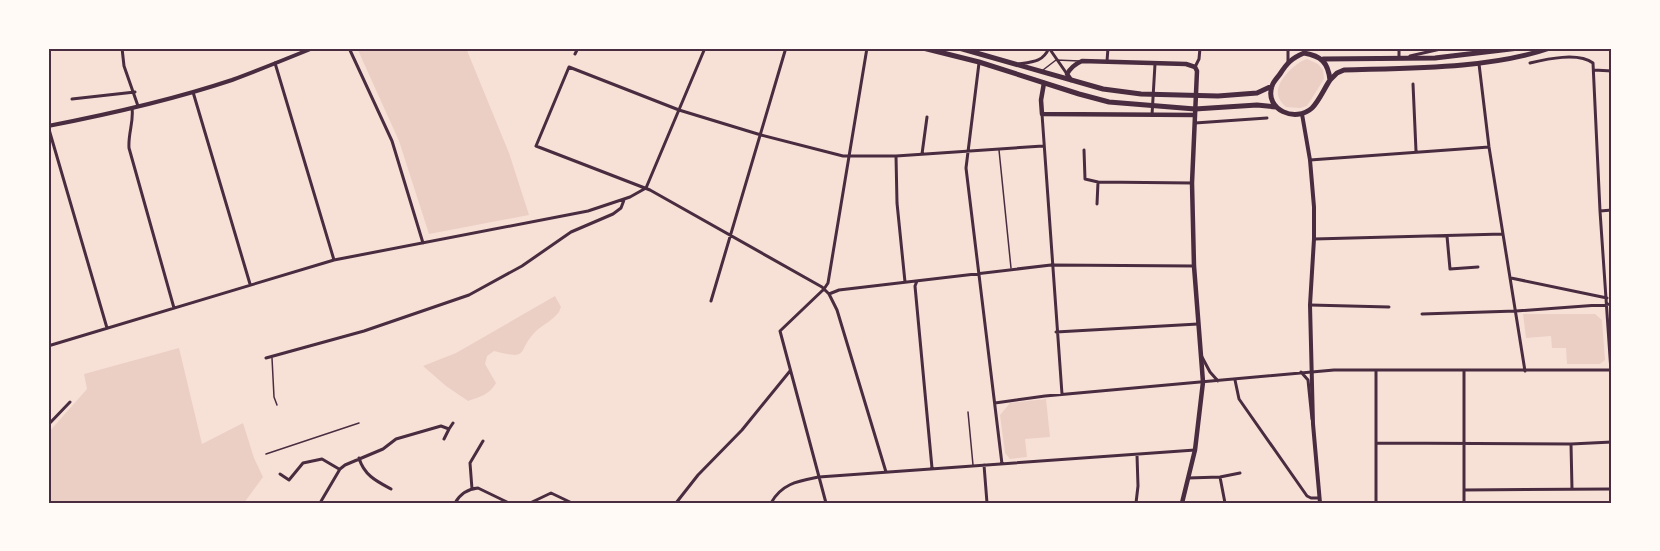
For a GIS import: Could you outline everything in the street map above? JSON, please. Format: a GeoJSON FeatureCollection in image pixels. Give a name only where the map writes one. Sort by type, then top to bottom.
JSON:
{"type":"FeatureCollection","features":[{"type":"Feature","properties":{"kind":"highway"},"geometry":{"type":"LineString","coordinates":[[923,48],[979,62],[1109,102],[1157,108],[1195,109],[1257,105],[1276,107],[1287,115],[1302,114],[1313,106],[1330,80],[1344,70],[1478,62],[1521,57],[1550,48]]}},
{"type":"Feature","properties":{"kind":"highway"},"geometry":{"type":"LineString","coordinates":[[959,48],[979,51],[1040,73],[1102,89],[1141,94],[1218,96],[1257,93],[1272,86],[1288,62],[1304,53],[1323,59],[1399,59],[1469,55],[1519,48]]}},
{"type":"Feature","properties":{"kind":"highway"},"geometry":{"type":"LineString","coordinates":[[1323,59],[1330,80]]}},
{"type":"Feature","properties":{"kind":"highway"},"geometry":{"type":"LineString","coordinates":[[1272,86],[1276,107]]}},
{"type":"Feature","properties":{"kind":"main road"},"geometry":{"type":"LineString","coordinates":[[1071,80],[1067,74],[1073,66],[1082,61],[1186,64],[1195,67],[1198,74],[1191,183],[1194,266],[1203,382],[1194,450],[1182,503]]}},
{"type":"Feature","properties":{"kind":"main road"},"geometry":{"type":"LineString","coordinates":[[1044,83],[1041,100],[1042,114],[1195,115]]}},
{"type":"Feature","properties":{"kind":"street"},"geometry":{"type":"LineString","coordinates":[[122,48],[124,66],[138,106]]}},
{"type":"Feature","properties":{"kind":"street"},"geometry":{"type":"LineString","coordinates":[[107,328],[48,126],[193,92],[314,48]]}},
{"type":"Feature","properties":{"kind":"street"},"geometry":{"type":"LineString","coordinates":[[349,48],[392,141],[423,243]]}},
{"type":"Feature","properties":{"kind":"street"},"geometry":{"type":"LineString","coordinates":[[575,54],[578,48]]}},
{"type":"Feature","properties":{"kind":"street"},"geometry":{"type":"LineString","coordinates":[[48,346],[334,260],[588,210],[624,199],[646,188],[705,48]]}},
{"type":"Feature","properties":{"kind":"street"},"geometry":{"type":"LineString","coordinates":[[826,503],[780,331],[824,290],[830,274],[867,48]]}},
{"type":"Feature","properties":{"kind":"street"},"geometry":{"type":"LineString","coordinates":[[1017,64],[1034,62],[1043,58],[1049,48],[1067,74]]}},
{"type":"Feature","properties":{"kind":"street"},"geometry":{"type":"LineString","coordinates":[[1107,62],[1108,48]]}},
{"type":"Feature","properties":{"kind":"street"},"geometry":{"type":"LineString","coordinates":[[1195,67],[1199,59],[1200,48]]}},
{"type":"Feature","properties":{"kind":"street"},"geometry":{"type":"LineString","coordinates":[[1288,48],[1288,62]]}},
{"type":"Feature","properties":{"kind":"street"},"geometry":{"type":"LineString","coordinates":[[1298,48],[1304,53]]}},
{"type":"Feature","properties":{"kind":"street"},"geometry":{"type":"LineString","coordinates":[[1399,48],[1399,59],[1445,48]]}},
{"type":"Feature","properties":{"kind":"street"},"geometry":{"type":"LineString","coordinates":[[711,302],[785,51]]}},
{"type":"Feature","properties":{"kind":"street"},"geometry":{"type":"LineString","coordinates":[[1530,63],[1553,58],[1581,59],[1593,63],[1612,386]]}},
{"type":"Feature","properties":{"kind":"street"},"geometry":{"type":"LineString","coordinates":[[979,62],[966,168],[1002,464]]}},
{"type":"Feature","properties":{"kind":"street"},"geometry":{"type":"LineString","coordinates":[[1478,62],[1489,147],[1526,371]]}},
{"type":"Feature","properties":{"kind":"street"},"geometry":{"type":"LineString","coordinates":[[275,63],[334,260]]}},
{"type":"Feature","properties":{"kind":"street"},"geometry":{"type":"LineString","coordinates":[[1152,115],[1155,64]]}},
{"type":"Feature","properties":{"kind":"street"},"geometry":{"type":"LineString","coordinates":[[885,472],[837,310],[829,294],[819,284],[646,188],[536,146],[569,67],[679,110],[761,135],[836,154],[850,156],[922,155],[1043,146]]}},
{"type":"Feature","properties":{"kind":"street"},"geometry":{"type":"LineString","coordinates":[[1594,70],[1612,71]]}},
{"type":"Feature","properties":{"kind":"street"},"geometry":{"type":"LineString","coordinates":[[1413,84],[1416,151]]}},
{"type":"Feature","properties":{"kind":"street"},"geometry":{"type":"LineString","coordinates":[[72,99],[135,92]]}},
{"type":"Feature","properties":{"kind":"street"},"geometry":{"type":"LineString","coordinates":[[193,92],[250,284]]}},
{"type":"Feature","properties":{"kind":"street"},"geometry":{"type":"LineString","coordinates":[[132,108],[133,117],[128,135],[129,148],[174,308]]}},
{"type":"Feature","properties":{"kind":"street"},"geometry":{"type":"LineString","coordinates":[[1042,114],[1062,394]]}},
{"type":"Feature","properties":{"kind":"street"},"geometry":{"type":"LineString","coordinates":[[1302,114],[1310,160],[1314,239],[1310,305],[1313,424]]}},
{"type":"Feature","properties":{"kind":"street"},"geometry":{"type":"LineString","coordinates":[[922,155],[927,117]]}},
{"type":"Feature","properties":{"kind":"street"},"geometry":{"type":"LineString","coordinates":[[1195,123],[1267,118]]}},
{"type":"Feature","properties":{"kind":"street"},"geometry":{"type":"LineString","coordinates":[[1310,160],[1489,147]]}},
{"type":"Feature","properties":{"kind":"street"},"geometry":{"type":"LineString","coordinates":[[1084,150],[1085,179],[1098,182],[1191,183]]}},
{"type":"Feature","properties":{"kind":"street"},"geometry":{"type":"LineString","coordinates":[[896,156],[897,203],[905,282]]}},
{"type":"Feature","properties":{"kind":"street"},"geometry":{"type":"LineString","coordinates":[[1098,182],[1098,204]]}},
{"type":"Feature","properties":{"kind":"street"},"geometry":{"type":"LineString","coordinates":[[266,358],[364,331],[469,295],[522,266],[571,232],[613,214],[621,208],[624,199]]}},
{"type":"Feature","properties":{"kind":"street"},"geometry":{"type":"LineString","coordinates":[[1600,211],[1612,210]]}},
{"type":"Feature","properties":{"kind":"street"},"geometry":{"type":"LineString","coordinates":[[1314,239],[1503,234]]}},
{"type":"Feature","properties":{"kind":"street"},"geometry":{"type":"LineString","coordinates":[[1447,236],[1450,268],[1478,267]]}},
{"type":"Feature","properties":{"kind":"street"},"geometry":{"type":"LineString","coordinates":[[829,294],[839,290],[1051,265],[1194,266]]}},
{"type":"Feature","properties":{"kind":"street"},"geometry":{"type":"LineString","coordinates":[[1511,278],[1607,298]]}},
{"type":"Feature","properties":{"kind":"street"},"geometry":{"type":"LineString","coordinates":[[916,281],[932,468]]}},
{"type":"Feature","properties":{"kind":"street"},"geometry":{"type":"LineString","coordinates":[[1422,314],[1612,304]]}},
{"type":"Feature","properties":{"kind":"street"},"geometry":{"type":"LineString","coordinates":[[1310,305],[1389,308]]}},
{"type":"Feature","properties":{"kind":"street"},"geometry":{"type":"LineString","coordinates":[[1056,332],[1198,324]]}},
{"type":"Feature","properties":{"kind":"street"},"geometry":{"type":"LineString","coordinates":[[1200,353],[1218,381]]}},
{"type":"Feature","properties":{"kind":"street"},"geometry":{"type":"LineString","coordinates":[[995,403],[1062,394],[1334,370],[1611,370]]}},
{"type":"Feature","properties":{"kind":"street"},"geometry":{"type":"LineString","coordinates":[[1464,370],[1464,503]]}},
{"type":"Feature","properties":{"kind":"street"},"geometry":{"type":"LineString","coordinates":[[676,503],[790,371]]}},
{"type":"Feature","properties":{"kind":"street"},"geometry":{"type":"LineString","coordinates":[[1376,371],[1376,503]]}},
{"type":"Feature","properties":{"kind":"street"},"geometry":{"type":"LineString","coordinates":[[1235,380],[1239,399],[1263,434],[1307,496],[1319,500],[1308,380],[1301,372]]}},
{"type":"Feature","properties":{"kind":"street"},"geometry":{"type":"LineString","coordinates":[[48,425],[70,402]]}},
{"type":"Feature","properties":{"kind":"street"},"geometry":{"type":"LineString","coordinates":[[444,439],[453,423]]}},
{"type":"Feature","properties":{"kind":"street"},"geometry":{"type":"LineString","coordinates":[[320,503],[340,469],[359,458],[383,449],[396,439],[441,426],[449,429]]}},
{"type":"Feature","properties":{"kind":"street"},"geometry":{"type":"LineString","coordinates":[[472,489],[470,463],[483,441]]}},
{"type":"Feature","properties":{"kind":"street"},"geometry":{"type":"LineString","coordinates":[[1376,442],[1571,444],[1612,442]]}},
{"type":"Feature","properties":{"kind":"street"},"geometry":{"type":"LineString","coordinates":[[1571,444],[1572,489]]}},
{"type":"Feature","properties":{"kind":"street"},"geometry":{"type":"LineString","coordinates":[[771,503],[780,490],[789,484],[819,477],[1194,450]]}},
{"type":"Feature","properties":{"kind":"street"},"geometry":{"type":"LineString","coordinates":[[1136,503],[1137,455]]}},
{"type":"Feature","properties":{"kind":"street"},"geometry":{"type":"LineString","coordinates":[[359,458],[362,468],[370,478],[391,489]]}},
{"type":"Feature","properties":{"kind":"street"},"geometry":{"type":"LineString","coordinates":[[280,474],[289,480],[303,463],[322,459],[340,469]]}},
{"type":"Feature","properties":{"kind":"street"},"geometry":{"type":"LineString","coordinates":[[984,465],[987,503]]}},
{"type":"Feature","properties":{"kind":"street"},"geometry":{"type":"LineString","coordinates":[[1188,478],[1220,477],[1240,472]]}},
{"type":"Feature","properties":{"kind":"street"},"geometry":{"type":"LineString","coordinates":[[1220,477],[1226,503]]}},
{"type":"Feature","properties":{"kind":"street"},"geometry":{"type":"LineString","coordinates":[[455,503],[458,497],[472,489],[484,490],[510,503]]}},
{"type":"Feature","properties":{"kind":"street"},"geometry":{"type":"LineString","coordinates":[[1464,490],[1612,489]]}},
{"type":"Feature","properties":{"kind":"street"},"geometry":{"type":"LineString","coordinates":[[530,503],[551,493],[572,503]]}},
{"type":"Feature","properties":{"kind":"lane"},"geometry":{"type":"LineString","coordinates":[[1040,73],[1056,60],[1082,61]]}},
{"type":"Feature","properties":{"kind":"lane"},"geometry":{"type":"LineString","coordinates":[[999,150],[1011,269]]}},
{"type":"Feature","properties":{"kind":"lane"},"geometry":{"type":"LineString","coordinates":[[272,357],[274,397],[277,405]]}},
{"type":"Feature","properties":{"kind":"lane"},"geometry":{"type":"LineString","coordinates":[[968,412],[973,466]]}},
{"type":"Feature","properties":{"kind":"lane"},"geometry":{"type":"LineString","coordinates":[[266,454],[359,423]]}},
{"type":"Feature","properties":{"kind":"shaded area"},"geometry":{"type":"Polygon","coordinates":[[[357,48],[466,48],[509,153],[529,215],[429,234],[399,141],[357,48]]]}},
{"type":"Feature","properties":{"kind":"shaded area"},"geometry":{"type":"Polygon","coordinates":[[[1307,59],[1318,64],[1323,70],[1324,79],[1307,106],[1286,107],[1278,93],[1281,81],[1298,64],[1307,59]]]}},
{"type":"Feature","properties":{"kind":"shaded area"},"geometry":{"type":"Polygon","coordinates":[[[555,296],[561,307],[559,312],[536,331],[521,352],[513,355],[494,351],[487,356],[485,364],[496,383],[484,395],[468,401],[423,366],[456,353],[555,296]]]}},
{"type":"Feature","properties":{"kind":"shaded area"},"geometry":{"type":"Polygon","coordinates":[[[1523,314],[1595,314],[1602,320],[1605,360],[1600,364],[1567,364],[1566,348],[1552,348],[1551,336],[1526,338],[1523,314]]]}},
{"type":"Feature","properties":{"kind":"shaded area"},"geometry":{"type":"Polygon","coordinates":[[[179,348],[202,444],[243,423],[254,458],[263,477],[244,503],[48,503],[48,433],[87,389],[84,374],[179,348]]]}},
{"type":"Feature","properties":{"kind":"shaded area"},"geometry":{"type":"Polygon","coordinates":[[[1046,399],[1050,437],[1025,439],[1027,457],[1010,459],[1005,453],[1000,415],[1010,403],[1046,399]]]}}]}
